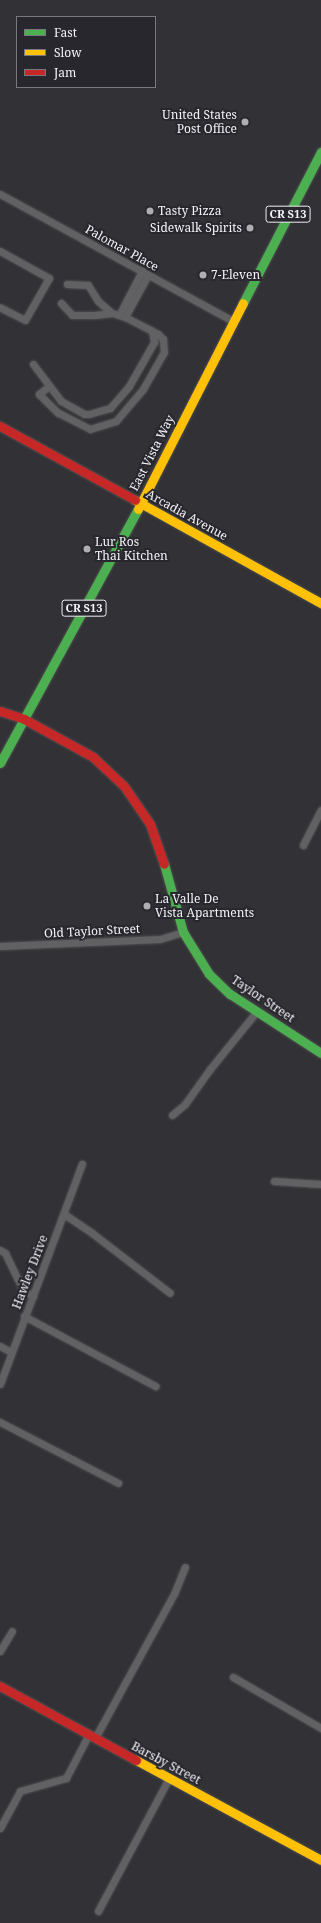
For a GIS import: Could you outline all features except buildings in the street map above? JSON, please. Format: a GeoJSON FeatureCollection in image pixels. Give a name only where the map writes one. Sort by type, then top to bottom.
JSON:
{"type":"FeatureCollection","features":[{"type":"Feature","properties":{"kind":"main road","name":"East Vista Way"},"geometry":{"type":"LineString","coordinates":[[0,763],[141,503],[321,152]]}},
{"type":"Feature","properties":{"kind":"main road","name":"Arcadia Avenue"},"geometry":{"type":"LineString","coordinates":[[0,426],[321,603]]}},
{"type":"Feature","properties":{"kind":"main road","name":"Taylor Street"},"geometry":{"type":"LineString","coordinates":[[0,711],[24,719],[93,757],[124,786],[150,824],[163,860],[183,932],[192,949],[218,982],[230,994],[321,1053]]}},
{"type":"Feature","properties":{"kind":"main road","name":"Barsby Street"},"geometry":{"type":"LineString","coordinates":[[0,1686],[321,1860]]}},
{"type":"Feature","properties":{"kind":"street","name":"Palomar Place"},"geometry":{"type":"LineString","coordinates":[[0,194],[234,321]]}},
{"type":"Feature","properties":{"kind":"street"},"geometry":{"type":"LineString","coordinates":[[0,251],[49,278],[25,320],[0,307]]}},
{"type":"Feature","properties":{"kind":"street"},"geometry":{"type":"LineString","coordinates":[[119,315],[145,273]]}},
{"type":"Feature","properties":{"kind":"street"},"geometry":{"type":"LineString","coordinates":[[49,386],[40,394],[58,413],[90,429],[116,421],[143,389],[164,352],[163,339],[158,334],[119,315],[98,301],[88,285],[67,284]]}},
{"type":"Feature","properties":{"kind":"street"},"geometry":{"type":"LineString","coordinates":[[61,303],[72,315],[119,315]]}},
{"type":"Feature","properties":{"kind":"street"},"geometry":{"type":"LineString","coordinates":[[33,364],[61,401],[84,414],[88,414],[110,408],[130,384],[154,342],[152,332]]}},
{"type":"Feature","properties":{"kind":"street"},"geometry":{"type":"LineString","coordinates":[[303,845],[321,810]]}},
{"type":"Feature","properties":{"kind":"street","name":"Old Taylor Street"},"geometry":{"type":"LineString","coordinates":[[0,946],[160,939],[183,932]]}},
{"type":"Feature","properties":{"kind":"street"},"geometry":{"type":"LineString","coordinates":[[172,1115],[186,1104],[210,1069],[257,1011]]}},
{"type":"Feature","properties":{"kind":"street","name":"Hawley Drive"},"geometry":{"type":"LineString","coordinates":[[0,1384],[24,1316],[33,1296],[82,1164]]}},
{"type":"Feature","properties":{"kind":"street"},"geometry":{"type":"LineString","coordinates":[[274,1181],[321,1184]]}},
{"type":"Feature","properties":{"kind":"street"},"geometry":{"type":"LineString","coordinates":[[64,1214],[92,1233],[170,1293]]}},
{"type":"Feature","properties":{"kind":"street"},"geometry":{"type":"LineString","coordinates":[[0,1250],[5,1253],[23,1290],[33,1296]]}},
{"type":"Feature","properties":{"kind":"street"},"geometry":{"type":"LineString","coordinates":[[24,1316],[155,1386]]}},
{"type":"Feature","properties":{"kind":"street"},"geometry":{"type":"LineString","coordinates":[[0,1346],[11,1352]]}},
{"type":"Feature","properties":{"kind":"street"},"geometry":{"type":"LineString","coordinates":[[0,1422],[118,1483]]}},
{"type":"Feature","properties":{"kind":"street"},"geometry":{"type":"LineString","coordinates":[[0,1828],[20,1791],[66,1778],[174,1594],[185,1567]]}},
{"type":"Feature","properties":{"kind":"street"},"geometry":{"type":"LineString","coordinates":[[0,1651],[12,1631]]}},
{"type":"Feature","properties":{"kind":"street"},"geometry":{"type":"LineString","coordinates":[[233,1677],[321,1728]]}},
{"type":"Feature","properties":{"kind":"street"},"geometry":{"type":"LineString","coordinates":[[98,1912],[169,1778]]}},
{"type":"Feature","properties":{"kind":"traffic: fast"},"geometry":{"type":"LineString","coordinates":[[243,303],[321,152]]}},
{"type":"Feature","properties":{"kind":"traffic: fast"},"geometry":{"type":"LineString","coordinates":[[0,763],[138,509]]}},
{"type":"Feature","properties":{"kind":"traffic: fast"},"geometry":{"type":"LineString","coordinates":[[164,864],[183,932],[209,974],[230,994],[321,1053]]}},
{"type":"Feature","properties":{"kind":"traffic: slow"},"geometry":{"type":"LineString","coordinates":[[138,509],[243,303]]}},
{"type":"Feature","properties":{"kind":"traffic: slow"},"geometry":{"type":"LineString","coordinates":[[135,500],[321,603]]}},
{"type":"Feature","properties":{"kind":"traffic: slow"},"geometry":{"type":"LineString","coordinates":[[136,1760],[321,1860]]}},
{"type":"Feature","properties":{"kind":"traffic: jam"},"geometry":{"type":"LineString","coordinates":[[0,426],[135,500]]}},
{"type":"Feature","properties":{"kind":"traffic: jam"},"geometry":{"type":"LineString","coordinates":[[0,711],[24,719],[93,757],[124,786],[150,824],[164,864]]}},
{"type":"Feature","properties":{"kind":"traffic: jam"},"geometry":{"type":"LineString","coordinates":[[0,1686],[136,1760]]}},
{"type":"Feature","properties":{"kind":"place","name":"United States Post Office"},"geometry":{"type":"Point","coordinates":[245,122]}},
{"type":"Feature","properties":{"kind":"place","name":"Tasty Pizza"},"geometry":{"type":"Point","coordinates":[150,211]}},
{"type":"Feature","properties":{"kind":"place","name":"Sidewalk Spirits"},"geometry":{"type":"Point","coordinates":[250,228]}},
{"type":"Feature","properties":{"kind":"place","name":"7-Eleven"},"geometry":{"type":"Point","coordinates":[203,275]}},
{"type":"Feature","properties":{"kind":"place","name":"Lur Ros Thai Kitchen"},"geometry":{"type":"Point","coordinates":[87,549]}},
{"type":"Feature","properties":{"kind":"place","name":"La Valle De Vista Apartments"},"geometry":{"type":"Point","coordinates":[147,906]}}]}
